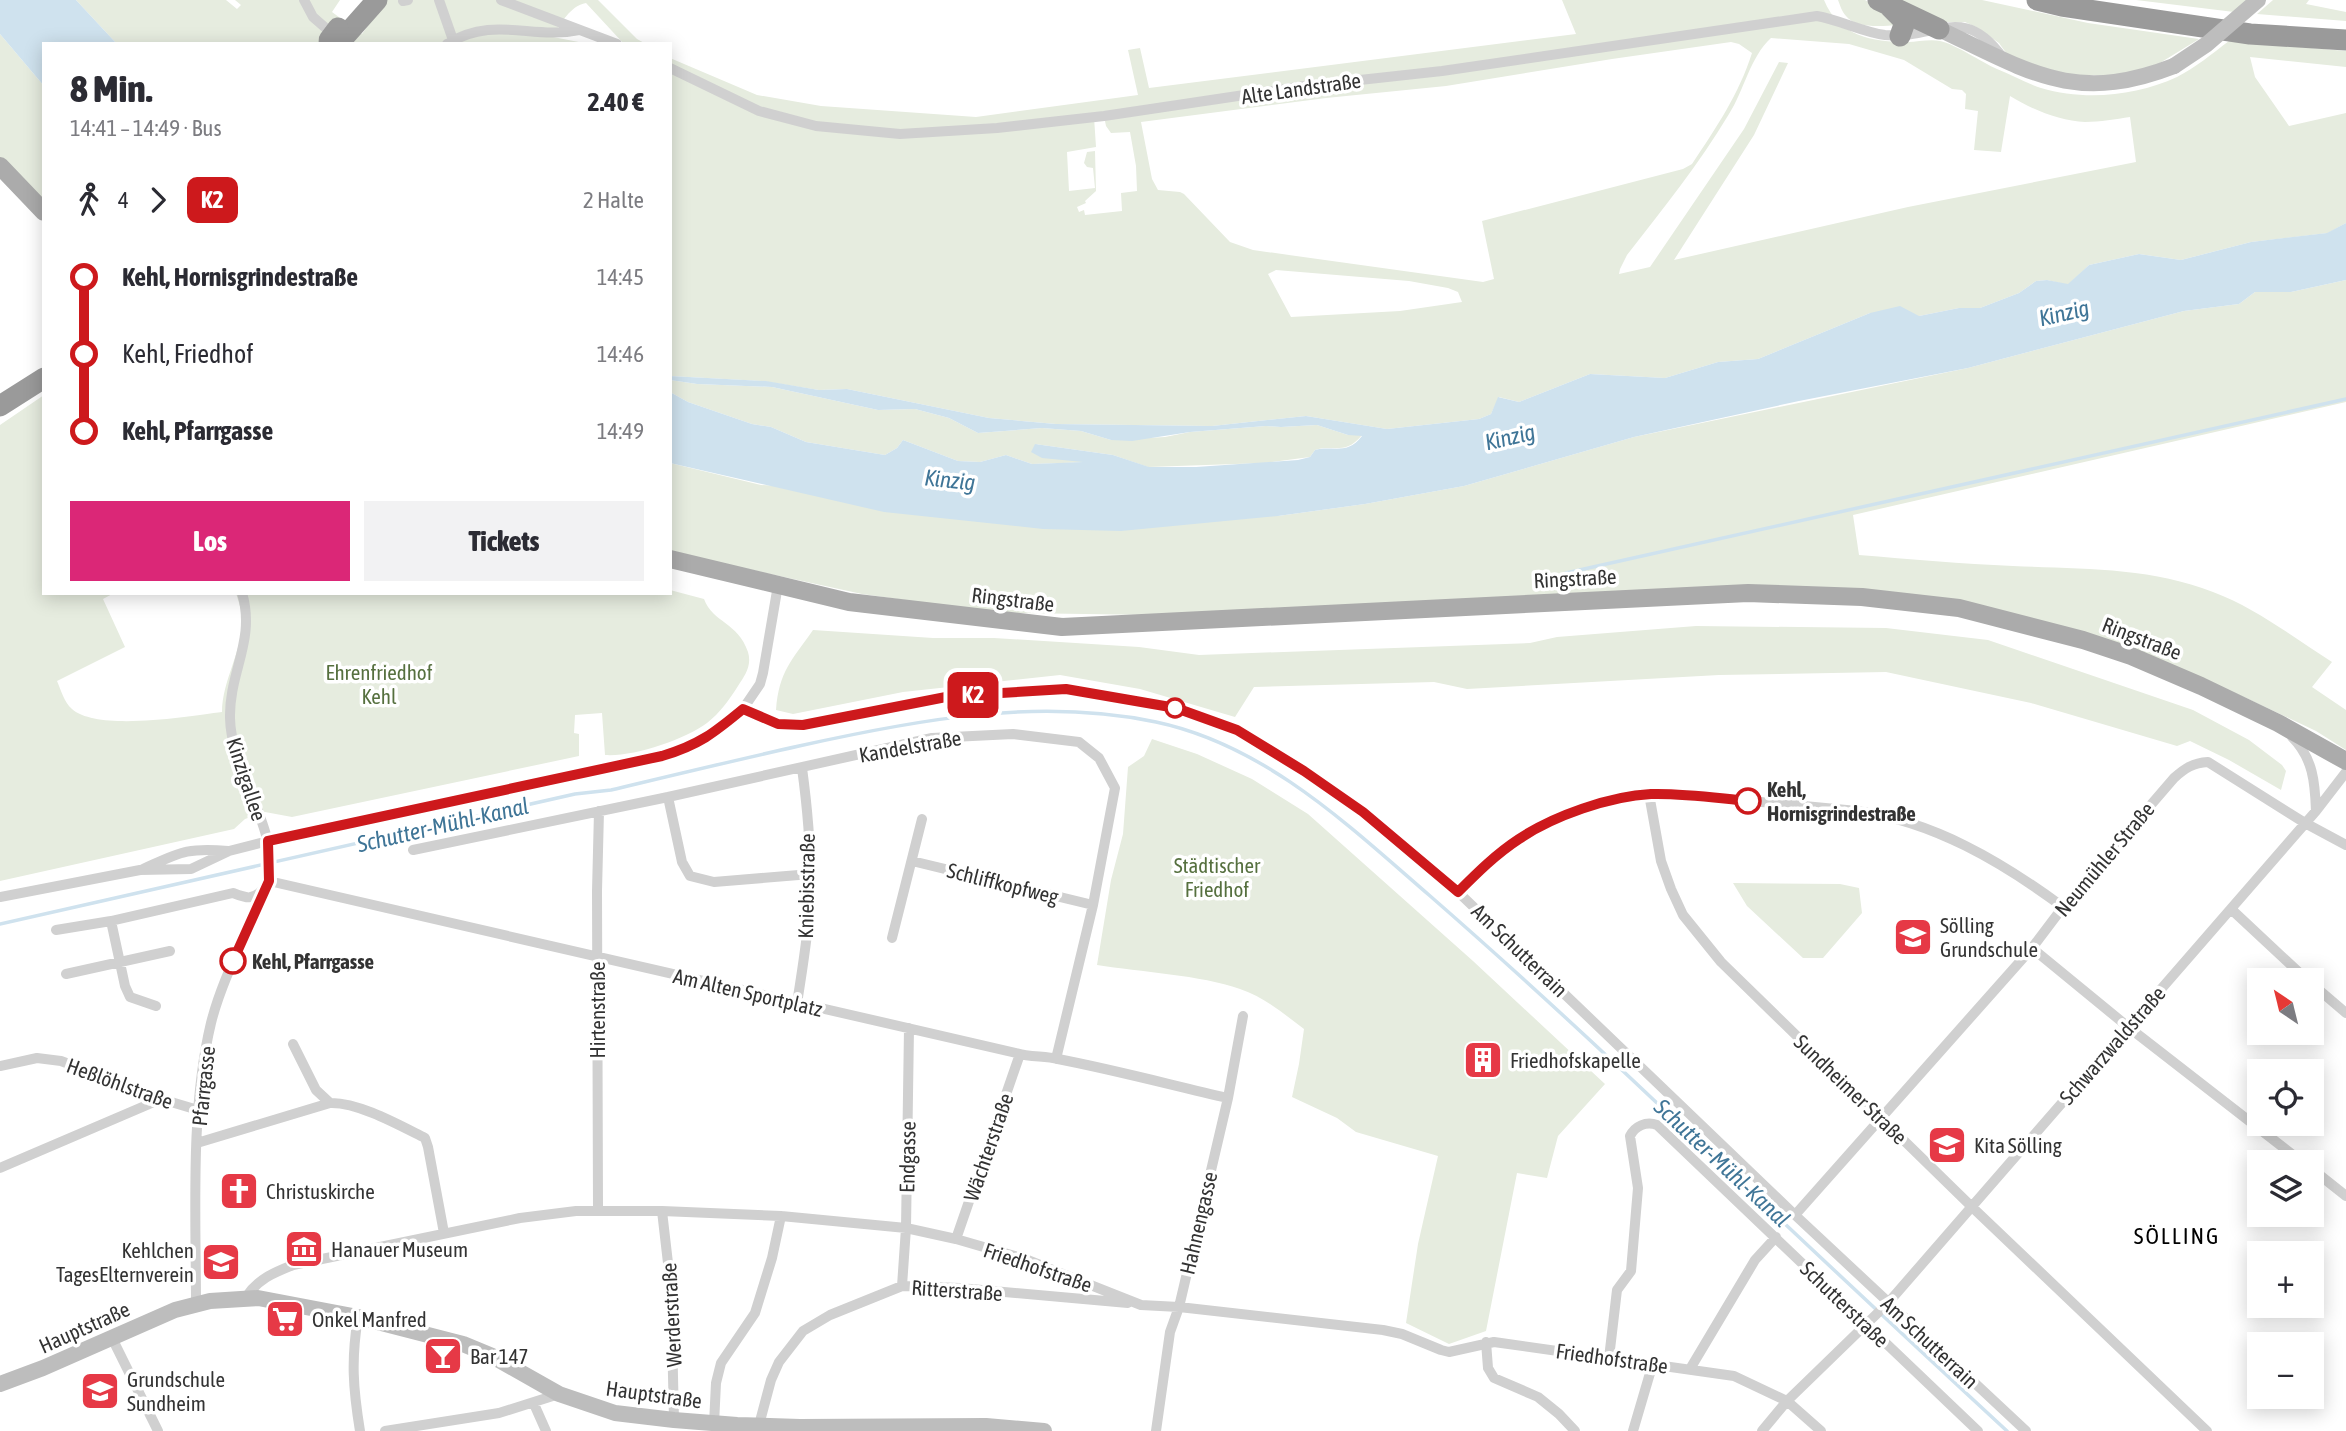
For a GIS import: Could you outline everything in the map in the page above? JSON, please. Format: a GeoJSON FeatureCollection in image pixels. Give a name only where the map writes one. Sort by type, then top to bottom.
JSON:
{"type":"FeatureCollection","features":[{"type":"Feature","properties":{"kind":"highway"},"geometry":{"type":"LineString","coordinates":[[344,28],[377,0]]}},
{"type":"Feature","properties":{"kind":"highway"},"geometry":{"type":"LineString","coordinates":[[2037,0],[2250,34],[2346,40]]}},
{"type":"Feature","properties":{"kind":"highway"},"geometry":{"type":"LineString","coordinates":[[2105,0],[2232,19],[2346,28]]}},
{"type":"Feature","properties":{"kind":"highway"},"geometry":{"type":"LineString","coordinates":[[1883,3],[1938,29]]}},
{"type":"Feature","properties":{"kind":"highway"},"geometry":{"type":"LineString","coordinates":[[1883,3],[1905,22],[1900,36]]}},
{"type":"Feature","properties":{"kind":"highway"},"geometry":{"type":"LineString","coordinates":[[0,390],[42,363]]}},
{"type":"Feature","properties":{"kind":"highway"},"geometry":{"type":"LineString","coordinates":[[0,406],[42,379]]}},
{"type":"Feature","properties":{"kind":"main road"},"geometry":{"type":"LineString","coordinates":[[0,166],[42,210]]}},
{"type":"Feature","properties":{"kind":"main road","name":"Ringstraße"},"geometry":{"type":"LineString","coordinates":[[672,559],[849,602],[1062,627],[1697,594],[1862,597],[1959,608],[2084,640],[2131,656],[2278,723],[2346,761]]}},
{"type":"Feature","properties":{"kind":"street"},"geometry":{"type":"LineString","coordinates":[[304,0],[313,17],[344,28]]}},
{"type":"Feature","properties":{"kind":"street"},"geometry":{"type":"LineString","coordinates":[[403,1],[408,0]]}},
{"type":"Feature","properties":{"kind":"street"},"geometry":{"type":"LineString","coordinates":[[439,0],[450,42],[484,29],[553,33],[579,30]]}},
{"type":"Feature","properties":{"kind":"street"},"geometry":{"type":"LineString","coordinates":[[500,0],[612,42]]}},
{"type":"Feature","properties":{"kind":"street"},"geometry":{"type":"LineString","coordinates":[[1938,29],[2006,62],[2051,79],[2089,84],[2131,80],[2174,66],[2207,44],[2258,0]]}},
{"type":"Feature","properties":{"kind":"street","name":"Alte Landstraße"},"geometry":{"type":"LineString","coordinates":[[672,69],[759,111],[816,126],[900,134],[997,128],[1104,116],[1305,86],[1442,71],[1793,18],[1817,16],[1881,34],[1900,36],[1938,29]]}},
{"type":"Feature","properties":{"kind":"street","name":"Kinzigallee"},"geometry":{"type":"LineString","coordinates":[[0,897],[140,870],[191,869],[229,851],[268,841],[662,756],[688,748],[743,709],[760,684],[778,585]]}},
{"type":"Feature","properties":{"kind":"street","name":"Kinzigallee"},"geometry":{"type":"LineString","coordinates":[[242,595],[248,625],[231,696],[231,732],[238,760],[268,841]]}},
{"type":"Feature","properties":{"kind":"street","name":"Am Schutterrain"},"geometry":{"type":"LineString","coordinates":[[743,709],[778,724],[803,725],[951,696],[1066,689],[1176,708],[1237,730],[1304,771],[1363,812],[1458,892],[1886,1305],[2026,1431]]}},
{"type":"Feature","properties":{"kind":"street"},"geometry":{"type":"LineString","coordinates":[[2278,723],[2301,746],[2313,768],[2316,811]]}},
{"type":"Feature","properties":{"kind":"street","name":"Kandelstraße"},"geometry":{"type":"LineString","coordinates":[[413,850],[938,737],[1013,734],[1079,743],[1099,758],[1115,788],[1093,905],[1056,1059]]}},
{"type":"Feature","properties":{"kind":"street","name":"Neumühler Straße"},"geometry":{"type":"LineString","coordinates":[[1795,1215],[2032,948],[2063,907],[2184,768],[2196,762],[2208,761],[2305,823],[2346,845]]}},
{"type":"Feature","properties":{"kind":"street","name":"Kniebisstraße"},"geometry":{"type":"LineString","coordinates":[[797,1004],[811,874],[802,768]]}},
{"type":"Feature","properties":{"kind":"street","name":"Schwarzwaldstraße"},"geometry":{"type":"LineString","coordinates":[[1762,1431],[1787,1401],[1886,1305],[2316,811],[2346,772]]}},
{"type":"Feature","properties":{"kind":"street"},"geometry":{"type":"LineString","coordinates":[[1458,892],[1500,853],[1546,824],[1617,799],[1649,794],[1687,795],[1881,814],[1910,822],[1963,845],[2028,881],[2063,907]]}},
{"type":"Feature","properties":{"kind":"street","name":"Sundheimer Straße"},"geometry":{"type":"LineString","coordinates":[[1649,794],[1661,861],[1683,915],[1707,947],[1743,986],[2207,1431]]}},
{"type":"Feature","properties":{"kind":"street"},"geometry":{"type":"LineString","coordinates":[[668,797],[682,862],[691,876],[715,882],[811,874]]}},
{"type":"Feature","properties":{"kind":"street","name":"Hirtenstraße"},"geometry":{"type":"LineString","coordinates":[[598,1209],[599,811]]}},
{"type":"Feature","properties":{"kind":"street"},"geometry":{"type":"LineString","coordinates":[[892,938],[922,819]]}},
{"type":"Feature","properties":{"kind":"street","name":"Pfarrgasse"},"geometry":{"type":"LineString","coordinates":[[195,1304],[197,1143],[201,1079],[211,1023],[228,972],[269,881],[268,841]]}},
{"type":"Feature","properties":{"kind":"street","name":"Kinzigallee"},"geometry":{"type":"LineString","coordinates":[[140,870],[186,850],[229,851]]}},
{"type":"Feature","properties":{"kind":"street","name":"Schliffkopfweg"},"geometry":{"type":"LineString","coordinates":[[912,861],[1093,905]]}},
{"type":"Feature","properties":{"kind":"street"},"geometry":{"type":"LineString","coordinates":[[56,930],[111,921],[233,893],[248,899],[253,898],[269,881]]}},
{"type":"Feature","properties":{"kind":"street","name":"Am Alten Sportplatz"},"geometry":{"type":"LineString","coordinates":[[269,881],[1020,1055],[1056,1059],[1227,1098]]}},
{"type":"Feature","properties":{"kind":"street"},"geometry":{"type":"LineString","coordinates":[[2231,909],[2294,968]]}},
{"type":"Feature","properties":{"kind":"street"},"geometry":{"type":"LineString","coordinates":[[111,921],[130,997],[156,1006]]}},
{"type":"Feature","properties":{"kind":"street"},"geometry":{"type":"LineString","coordinates":[[2032,948],[2287,1150]]}},
{"type":"Feature","properties":{"kind":"street"},"geometry":{"type":"LineString","coordinates":[[66,974],[170,951]]}},
{"type":"Feature","properties":{"kind":"street"},"geometry":{"type":"LineString","coordinates":[[2324,994],[2346,1013]]}},
{"type":"Feature","properties":{"kind":"street","name":"Hahnengasse"},"geometry":{"type":"LineString","coordinates":[[1156,1431],[1170,1332],[1179,1307],[1243,1016]]}},
{"type":"Feature","properties":{"kind":"street","name":"Endgasse"},"geometry":{"type":"LineString","coordinates":[[902,1286],[906,1228],[909,1028]]}},
{"type":"Feature","properties":{"kind":"street"},"geometry":{"type":"LineString","coordinates":[[293,1044],[316,1090],[330,1103]]}},
{"type":"Feature","properties":{"kind":"street","name":"Wächterstraße"},"geometry":{"type":"LineString","coordinates":[[956,1239],[1020,1055]]}},
{"type":"Feature","properties":{"kind":"street","name":"Heßlöhlstraße"},"geometry":{"type":"LineString","coordinates":[[0,1066],[37,1058],[61,1061],[161,1099],[198,1110]]}},
{"type":"Feature","properties":{"kind":"street"},"geometry":{"type":"LineString","coordinates":[[0,1168],[161,1099]]}},
{"type":"Feature","properties":{"kind":"street"},"geometry":{"type":"LineString","coordinates":[[197,1143],[330,1103],[357,1108],[425,1138],[444,1233]]}},
{"type":"Feature","properties":{"kind":"street","name":"Schutterstraße"},"geometry":{"type":"LineString","coordinates":[[1609,1358],[1617,1290],[1631,1271],[1638,1188],[1630,1136],[1634,1129],[1647,1124],[1657,1125],[1869,1322],[1978,1431]]}},
{"type":"Feature","properties":{"kind":"street"},"geometry":{"type":"LineString","coordinates":[[2324,1179],[2346,1196]]}},
{"type":"Feature","properties":{"kind":"street","name":"Friedhofstraße"},"geometry":{"type":"LineString","coordinates":[[246,1297],[266,1276],[293,1265],[520,1218],[598,1209],[781,1216],[906,1228],[956,1239],[1025,1259],[1142,1305],[1383,1329],[1449,1352],[1486,1342],[1734,1376],[1787,1401],[1821,1431]]}},
{"type":"Feature","properties":{"kind":"street","name":"Werderstraße"},"geometry":{"type":"LineString","coordinates":[[662,1211],[681,1424]]}},
{"type":"Feature","properties":{"kind":"street"},"geometry":{"type":"LineString","coordinates":[[714,1424],[716,1383],[721,1363],[755,1313],[781,1216]]}},
{"type":"Feature","properties":{"kind":"street"},"geometry":{"type":"LineString","coordinates":[[1690,1369],[1755,1260],[1776,1237]]}},
{"type":"Feature","properties":{"kind":"street","name":"Ritterstraße"},"geometry":{"type":"LineString","coordinates":[[759,1425],[771,1380],[779,1362],[803,1331],[830,1315],[902,1286],[960,1288],[1142,1305]]}},
{"type":"Feature","properties":{"kind":"street","name":"Hauptstraße"},"geometry":{"type":"LineString","coordinates":[[0,1384],[175,1310],[195,1304],[246,1297],[271,1299],[358,1317],[476,1349],[559,1394],[614,1413],[681,1424],[759,1425],[801,1429],[986,1426],[1044,1431]]}},
{"type":"Feature","properties":{"kind":"street"},"geometry":{"type":"LineString","coordinates":[[358,1317],[352,1369],[360,1431]]}},
{"type":"Feature","properties":{"kind":"street"},"geometry":{"type":"LineString","coordinates":[[112,1338],[158,1431]]}},
{"type":"Feature","properties":{"kind":"street"},"geometry":{"type":"LineString","coordinates":[[1486,1342],[1488,1368],[1494,1378],[1538,1397],[1575,1431]]}},
{"type":"Feature","properties":{"kind":"street"},"geometry":{"type":"LineString","coordinates":[[1633,1431],[1653,1363]]}},
{"type":"Feature","properties":{"kind":"street"},"geometry":{"type":"LineString","coordinates":[[385,1431],[499,1413],[559,1394]]}},
{"type":"Feature","properties":{"kind":"street"},"geometry":{"type":"LineString","coordinates":[[534,1404],[545,1431]]}},
{"type":"Feature","properties":{"kind":"green space"},"geometry":{"type":"Polygon","coordinates":[[[76,0],[226,0],[237,9],[241,5],[235,0],[340,0],[332,12],[362,34],[386,0],[598,0],[642,42],[622,42],[586,3],[571,11],[553,37],[579,42],[115,42],[76,0]]]}},
{"type":"Feature","properties":{"kind":"green space"},"geometry":{"type":"Polygon","coordinates":[[[1562,0],[1824,0],[1838,22],[1858,34],[1894,42],[1940,41],[2041,88],[2075,94],[2110,94],[2145,89],[2177,77],[2229,41],[2346,51],[2346,67],[2250,57],[2255,77],[2289,126],[2346,113],[2346,223],[2328,233],[2251,242],[2181,260],[2139,254],[2089,265],[2068,285],[2047,280],[2036,281],[2019,293],[1980,308],[1959,308],[1919,316],[1870,313],[1758,359],[1718,362],[1665,378],[1590,374],[1519,402],[1499,397],[1491,414],[1479,419],[1387,429],[1306,416],[1212,426],[1056,424],[989,418],[847,389],[819,390],[762,381],[672,376],[672,59],[757,95],[821,106],[976,117],[1138,95],[1128,50],[1140,48],[1149,88],[1576,34],[1562,0]],[[1771,38],[1752,64],[1734,105],[1717,133],[1627,255],[1619,274],[1650,267],[1744,129],[1779,62],[1788,63],[1754,135],[1674,260],[1908,207],[2136,162],[2130,117],[2096,122],[2075,121],[2046,113],[2010,96],[2001,152],[1974,150],[1978,111],[1965,109],[1966,94],[1962,90],[1952,89],[1904,60],[1849,44],[1771,38]],[[1731,42],[1446,86],[1326,98],[1141,122],[1152,179],[1158,190],[1184,194],[1230,242],[1253,250],[1483,282],[1494,279],[1482,221],[1683,169],[1692,164],[1734,97],[1752,53],[1731,42]],[[1104,116],[1094,117],[1096,147],[1067,152],[1069,191],[1095,188],[1093,168],[1084,163],[1087,152],[1095,151],[1096,191],[1086,203],[1077,207],[1079,212],[1084,210],[1085,215],[1122,211],[1121,193],[1137,191],[1130,132],[1111,133],[1104,116]],[[1276,270],[1268,274],[1291,317],[1400,311],[1462,302],[1458,292],[1448,288],[1409,281],[1276,270]]]}},
{"type":"Feature","properties":{"kind":"green space"},"geometry":{"type":"Polygon","coordinates":[[[1838,0],[1865,0],[1894,17],[1897,25],[1870,26],[1856,23],[1845,14],[1838,0]]]}},
{"type":"Feature","properties":{"kind":"green space"},"geometry":{"type":"Polygon","coordinates":[[[1893,0],[1982,0],[2088,23],[2199,39],[2155,66],[2128,75],[2066,75],[2009,57],[1999,43],[1965,22],[1937,22],[1893,0]]]}},
{"type":"Feature","properties":{"kind":"green space"},"geometry":{"type":"Polygon","coordinates":[[[2136,0],[2247,0],[2234,12],[2136,0]]]}},
{"type":"Feature","properties":{"kind":"green space"},"geometry":{"type":"Polygon","coordinates":[[[2273,0],[2309,0],[2306,4],[2346,12],[2346,21],[2257,14],[2273,0]]]}},
{"type":"Feature","properties":{"kind":"green space"},"geometry":{"type":"Polygon","coordinates":[[[0,34],[42,84],[42,200],[0,158],[0,34]]]}},
{"type":"Feature","properties":{"kind":"green space"},"geometry":{"type":"Polygon","coordinates":[[[2346,280],[2346,402],[1853,515],[1859,555],[2140,574],[2189,584],[2229,599],[2260,615],[2332,662],[2312,687],[2346,710],[2346,750],[2316,731],[2166,663],[1876,593],[1153,615],[1015,613],[862,594],[672,552],[672,463],[761,485],[1278,516],[1464,486],[1634,437],[1968,368],[2184,311],[2239,304],[2255,292],[2291,292],[2346,280]]]}},
{"type":"Feature","properties":{"kind":"green space"},"geometry":{"type":"Polygon","coordinates":[[[672,380],[772,387],[878,410],[915,409],[949,418],[978,433],[1042,428],[1081,431],[1111,440],[1266,426],[1317,425],[1348,435],[1362,435],[1350,445],[1321,448],[1315,450],[1310,457],[1264,463],[1148,467],[1113,455],[1035,444],[1092,462],[1032,464],[1006,455],[980,462],[958,461],[903,440],[897,448],[885,455],[806,442],[771,427],[752,424],[688,402],[672,393],[672,380]]]}},
{"type":"Feature","properties":{"kind":"green space","name":"Ehrenfriedhof Kehl"},"geometry":{"type":"Polygon","coordinates":[[[42,396],[42,595],[110,595],[103,599],[125,647],[57,681],[69,706],[85,716],[102,720],[144,721],[222,712],[242,627],[242,612],[237,595],[672,595],[672,591],[704,599],[713,613],[738,634],[748,652],[747,670],[728,701],[707,723],[685,735],[644,750],[605,755],[602,713],[575,715],[574,733],[579,734],[579,756],[292,817],[265,812],[245,819],[234,829],[0,881],[0,425],[42,396]]]}},
{"type":"Feature","properties":{"kind":"green space"},"geometry":{"type":"Polygon","coordinates":[[[1696,626],[1886,628],[1988,640],[2193,710],[2249,740],[2286,771],[2281,790],[2190,741],[2177,746],[2031,703],[1886,672],[1719,675],[1467,689],[1434,682],[1254,687],[1235,717],[1140,689],[1060,675],[903,692],[793,714],[776,710],[783,675],[813,630],[1139,647],[1199,655],[1530,643],[1557,637],[1696,626]]]}},
{"type":"Feature","properties":{"kind":"green space","name":"Städtischer Friedhof"},"geometry":{"type":"Polygon","coordinates":[[[1152,739],[1197,754],[1252,779],[1308,814],[1473,961],[1605,1084],[1558,1136],[1547,1178],[1517,1173],[1486,1331],[1449,1344],[1406,1323],[1418,1244],[1438,1156],[1356,1132],[1337,1118],[1292,1097],[1304,1029],[1266,1001],[1224,984],[1097,965],[1111,880],[1123,834],[1128,767],[1144,756],[1152,739]]]}},
{"type":"Feature","properties":{"kind":"green space"},"geometry":{"type":"Polygon","coordinates":[[[1733,883],[1840,884],[1859,888],[1862,913],[1823,958],[1803,958],[1747,906],[1733,883]]]}},
{"type":"Feature","properties":{"kind":"water"},"geometry":{"type":"Polygon","coordinates":[[[0,0],[76,0],[115,42],[42,42],[42,84],[0,34],[0,0]]]}},
{"type":"Feature","properties":{"kind":"water","name":"Kinzig"},"geometry":{"type":"Polygon","coordinates":[[[2346,223],[2346,280],[2291,292],[2255,292],[2239,304],[2184,311],[1968,368],[1634,437],[1464,486],[1365,504],[1278,516],[1121,531],[1043,529],[884,512],[672,463],[672,393],[688,402],[752,424],[771,427],[806,442],[885,455],[897,448],[903,440],[958,461],[980,462],[1006,455],[1032,464],[1083,462],[1042,458],[1031,452],[1035,444],[1113,455],[1149,467],[1196,467],[1298,460],[1310,457],[1315,450],[1351,446],[1362,436],[1348,435],[1317,425],[1190,432],[1132,441],[1111,440],[1081,431],[1042,428],[978,433],[949,418],[915,409],[878,410],[772,387],[697,384],[672,380],[672,376],[766,381],[819,390],[847,389],[989,418],[1056,424],[1212,426],[1306,416],[1387,429],[1479,419],[1491,414],[1498,397],[1519,402],[1590,374],[1665,378],[1718,362],[1758,359],[1870,313],[1900,306],[1919,316],[1959,308],[1980,308],[2019,293],[2036,281],[2068,284],[2089,265],[2139,254],[2181,260],[2251,242],[2327,233],[2346,223]]]}},
{"type":"Feature","properties":{"kind":"waterway"},"geometry":{"type":"LineString","coordinates":[[1558,588],[1566,573],[2346,399]]}},
{"type":"Feature","properties":{"kind":"waterway","name":"Schutter-Mühl-Kanal"},"geometry":{"type":"LineString","coordinates":[[0,924],[575,794],[611,790],[843,736],[932,720],[1022,712],[1066,712],[1156,722],[1196,733],[1269,768],[1368,842],[1573,1025],[2007,1431]]}},
{"type":"Feature","properties":{"kind":"bus line","name":"K2"},"geometry":{"type":"LineString","coordinates":[[233,961],[269,881],[268,841],[662,756],[688,748],[712,735],[743,709],[778,724],[803,725],[951,696],[1066,689],[1176,708],[1237,730],[1304,771],[1363,812],[1458,892],[1481,869],[1519,839],[1546,824],[1600,804],[1649,794],[1748,801]]}},
{"type":"Feature","properties":{"kind":"place","name":"Kehl, Hornisgrindestraße"},"geometry":{"type":"Point","coordinates":[1748,801]}},
{"type":"Feature","properties":{"kind":"place","name":"Sölling Grundschule"},"geometry":{"type":"Point","coordinates":[1913,937]}},
{"type":"Feature","properties":{"kind":"place","name":"Kehl, Pfarrgasse"},"geometry":{"type":"Point","coordinates":[233,961]}},
{"type":"Feature","properties":{"kind":"place","name":"Friedhofskapelle"},"geometry":{"type":"Point","coordinates":[1483,1060]}},
{"type":"Feature","properties":{"kind":"place","name":"Kita Sölling"},"geometry":{"type":"Point","coordinates":[1947,1145]}},
{"type":"Feature","properties":{"kind":"place","name":"Christuskirche"},"geometry":{"type":"Point","coordinates":[239,1191]}},
{"type":"Feature","properties":{"kind":"place","name":"Hanauer Museum"},"geometry":{"type":"Point","coordinates":[304,1249]}},
{"type":"Feature","properties":{"kind":"place","name":"Kehlchen TagesElternverein"},"geometry":{"type":"Point","coordinates":[221,1262]}},
{"type":"Feature","properties":{"kind":"place","name":"Onkel Manfred"},"geometry":{"type":"Point","coordinates":[285,1319]}},
{"type":"Feature","properties":{"kind":"place","name":"Bar 147"},"geometry":{"type":"Point","coordinates":[443,1356]}},
{"type":"Feature","properties":{"kind":"place","name":"Grundschule Sundheim"},"geometry":{"type":"Point","coordinates":[100,1391]}},
{"type":"Feature","properties":{"kind":"district","name":"SÖLLING"},"geometry":{"type":"Point","coordinates":[2177,1236]}}]}
